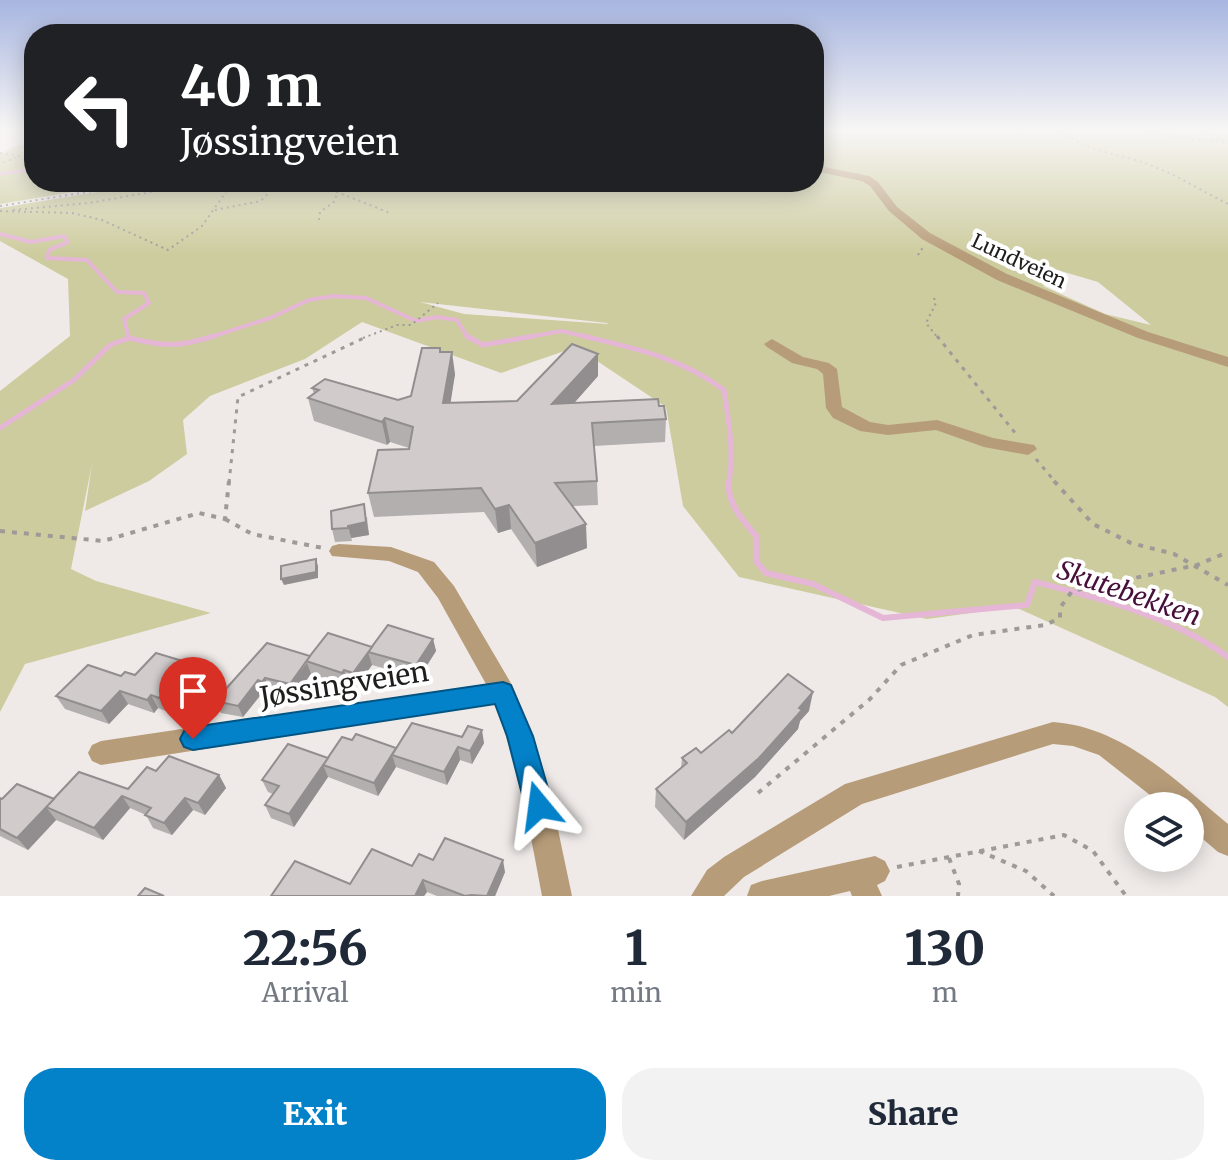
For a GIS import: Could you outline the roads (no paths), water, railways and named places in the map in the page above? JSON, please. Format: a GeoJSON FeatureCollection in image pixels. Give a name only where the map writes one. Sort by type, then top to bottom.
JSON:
{"type":"FeatureCollection","features":[{"type":"Feature","properties":{"kind":"street","name":"Lundveien"},"geometry":{"type":"LineString","coordinates":[[839,173],[865,178],[874,184],[893,209],[926,236],[1002,277],[1143,335],[1228,362]]}},
{"type":"Feature","properties":{"kind":"street"},"geometry":{"type":"LineString","coordinates":[[772,344],[798,360],[823,366],[831,372],[834,408],[850,420],[888,430],[937,425],[990,443],[1028,449]]}},
{"type":"Feature","properties":{"kind":"street"},"geometry":{"type":"LineString","coordinates":[[339,551],[391,554],[426,567],[446,592],[503,692],[520,736],[539,806],[557,896]]}},
{"type":"Feature","properties":{"kind":"street","name":"Jøssingveien"},"geometry":{"type":"LineString","coordinates":[[101,753],[503,692]]}},
{"type":"Feature","properties":{"kind":"street"},"geometry":{"type":"LineString","coordinates":[[706,896],[717,880],[734,867],[855,793],[1053,733],[1076,733],[1104,744],[1167,792]]}},
{"type":"Feature","properties":{"kind":"street"},"geometry":{"type":"LineString","coordinates":[[1204,822],[1228,842]]}},
{"type":"Feature","properties":{"kind":"street"},"geometry":{"type":"LineString","coordinates":[[762,896],[867,881]]}},
{"type":"Feature","properties":{"kind":"waterway"},"geometry":{"type":"LineString","coordinates":[[0,174],[8,173]]}},
{"type":"Feature","properties":{"kind":"waterway"},"geometry":{"type":"LineString","coordinates":[[0,234],[31,242],[64,236],[68,242],[49,250],[47,258],[87,260],[117,292],[144,293],[149,303],[124,319],[129,338]]}},
{"type":"Feature","properties":{"kind":"waterway","name":"Skutebekken"},"geometry":{"type":"LineString","coordinates":[[208,338],[270,318],[309,300],[334,296],[366,298],[416,321],[437,317],[457,320],[468,338]]}},
{"type":"Feature","properties":{"kind":"waterway","name":"Skutebekken"},"geometry":{"type":"LineString","coordinates":[[523,338],[562,331],[591,338]]}},
{"type":"Feature","properties":{"kind":"waterway","name":"Skutebekken"},"geometry":{"type":"LineString","coordinates":[[129,338],[172,344],[214,336]]}},
{"type":"Feature","properties":{"kind":"waterway","name":"Skutebekken"},"geometry":{"type":"LineString","coordinates":[[467,336],[483,345],[534,336]]}},
{"type":"Feature","properties":{"kind":"waterway","name":"Skutebekken"},"geometry":{"type":"LineString","coordinates":[[583,336],[591,338]]}},
{"type":"Feature","properties":{"kind":"waterway"},"geometry":{"type":"LineString","coordinates":[[0,428],[74,380],[110,345],[129,338]]}},
{"type":"Feature","properties":{"kind":"waterway","name":"Skutebekken"},"geometry":{"type":"LineString","coordinates":[[591,338],[674,362],[724,390],[731,448],[729,483]]}},
{"type":"Feature","properties":{"kind":"waterway","name":"Skutebekken"},"geometry":{"type":"LineString","coordinates":[[729,483],[733,504],[757,537],[756,561],[766,573],[813,584],[883,618],[1027,605],[1035,582],[1135,610],[1183,630],[1228,657]]}}]}
